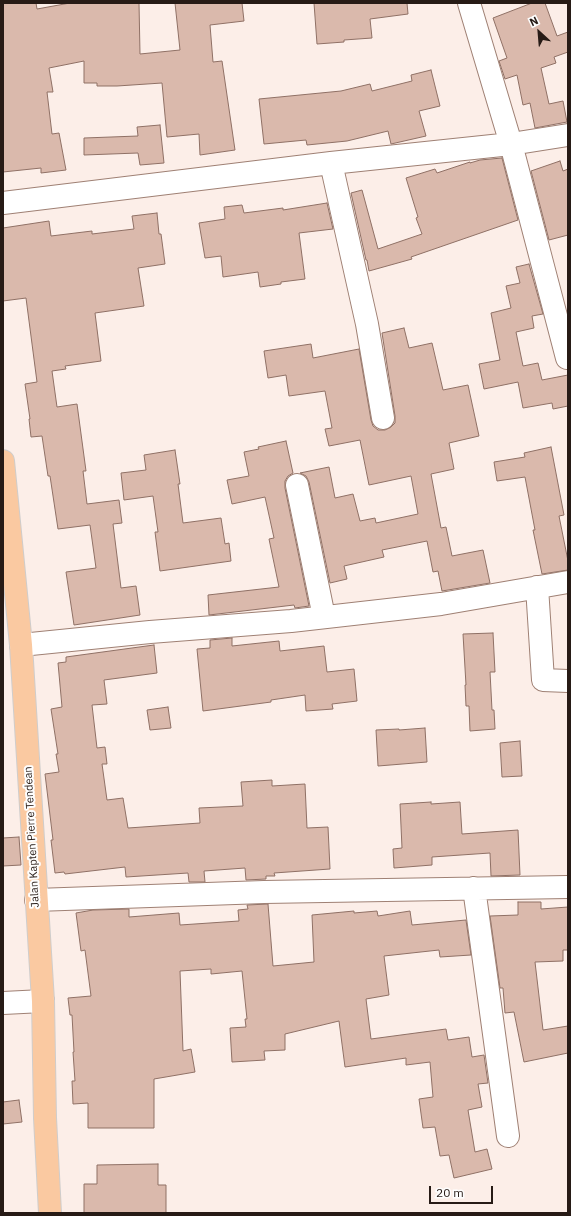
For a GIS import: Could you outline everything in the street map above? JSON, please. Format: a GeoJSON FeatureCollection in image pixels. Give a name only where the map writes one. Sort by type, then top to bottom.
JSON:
{"type":"FeatureCollection","features":[{"type":"Feature","properties":{"kind":"main road","name":"Jalan Kapten Pierre Tendean"},"geometry":{"type":"LineString","coordinates":[[3,461],[21,645],[43,1001],[45,1118],[50,1213]]}},
{"type":"Feature","properties":{"kind":"street"},"geometry":{"type":"LineString","coordinates":[[469,3],[511,144],[567,358]]}},
{"type":"Feature","properties":{"kind":"street"},"geometry":{"type":"LineString","coordinates":[[3,203],[331,163],[511,144],[568,135]]}},
{"type":"Feature","properties":{"kind":"street"},"geometry":{"type":"LineString","coordinates":[[331,163],[367,324],[384,418]]}},
{"type":"Feature","properties":{"kind":"street"},"geometry":{"type":"LineString","coordinates":[[297,485],[324,617]]}},
{"type":"Feature","properties":{"kind":"street"},"geometry":{"type":"LineString","coordinates":[[21,645],[150,632],[291,621],[441,604],[568,582]]}},
{"type":"Feature","properties":{"kind":"street"},"geometry":{"type":"LineString","coordinates":[[537,587],[543,680],[568,681]]}},
{"type":"Feature","properties":{"kind":"street"},"geometry":{"type":"LineString","coordinates":[[36,900],[264,892],[568,887]]}},
{"type":"Feature","properties":{"kind":"street"},"geometry":{"type":"LineString","coordinates":[[474,888],[508,1136]]}},
{"type":"Feature","properties":{"kind":"street"},"geometry":{"type":"LineString","coordinates":[[3,1003],[43,1001]]}},
{"type":"Feature","properties":{"kind":"building"},"geometry":{"type":"Polygon","coordinates":[[[3,3],[36,3],[37,9],[70,3],[139,3],[140,54],[180,50],[175,3],[242,3],[244,21],[210,25],[213,62],[222,61],[235,150],[200,155],[199,134],[167,137],[162,83],[97,86],[97,83],[84,83],[84,61],[49,68],[53,92],[47,92],[52,134],[59,133],[66,170],[41,173],[41,168],[3,172],[3,3]]]}},
{"type":"Feature","properties":{"kind":"building"},"geometry":{"type":"Polygon","coordinates":[[[314,3],[407,3],[408,14],[370,19],[372,38],[317,44],[314,3]]]}},
{"type":"Feature","properties":{"kind":"building"},"geometry":{"type":"Polygon","coordinates":[[[532,3],[545,3],[557,36],[568,32],[568,52],[554,57],[556,63],[541,68],[549,104],[563,101],[567,122],[535,128],[530,103],[523,105],[517,75],[505,79],[499,61],[507,58],[493,18],[532,3]]]}},
{"type":"Feature","properties":{"kind":"building"},"geometry":{"type":"Polygon","coordinates":[[[431,70],[440,106],[419,111],[426,136],[391,144],[388,131],[347,141],[307,145],[306,140],[264,144],[259,99],[341,91],[370,84],[372,91],[412,81],[411,75],[431,70]]]}},
{"type":"Feature","properties":{"kind":"building"},"geometry":{"type":"Polygon","coordinates":[[[160,125],[164,163],[140,165],[138,153],[84,155],[84,138],[138,136],[137,127],[160,125]]]}},
{"type":"Feature","properties":{"kind":"building"},"geometry":{"type":"Polygon","coordinates":[[[502,158],[518,220],[411,257],[412,259],[369,271],[351,193],[362,190],[378,249],[422,234],[416,218],[418,217],[406,178],[435,169],[437,173],[470,162],[502,158]]]}},
{"type":"Feature","properties":{"kind":"building"},"geometry":{"type":"Polygon","coordinates":[[[560,161],[563,171],[568,169],[568,235],[549,240],[531,171],[560,161]]]}},
{"type":"Feature","properties":{"kind":"building"},"geometry":{"type":"Polygon","coordinates":[[[327,203],[333,229],[299,233],[305,279],[281,282],[281,284],[260,287],[258,272],[223,277],[221,256],[205,258],[199,223],[225,219],[224,207],[242,205],[244,213],[283,208],[283,210],[327,203]]]}},
{"type":"Feature","properties":{"kind":"building"},"geometry":{"type":"Polygon","coordinates":[[[157,213],[159,234],[161,234],[165,264],[138,268],[144,306],[95,313],[101,361],[65,366],[66,369],[52,371],[57,407],[77,404],[86,471],[83,471],[87,504],[119,500],[122,523],[113,524],[121,588],[136,586],[140,615],[74,625],[66,572],[96,568],[90,525],[58,529],[42,436],[31,437],[25,384],[37,382],[26,298],[3,301],[3,228],[49,221],[51,236],[92,231],[92,234],[134,229],[132,216],[157,213]]]}},
{"type":"Feature","properties":{"kind":"building"},"geometry":{"type":"Polygon","coordinates":[[[529,264],[543,314],[532,316],[534,328],[516,332],[523,366],[538,363],[542,380],[568,375],[568,406],[553,409],[552,403],[523,408],[518,382],[484,389],[479,364],[500,360],[491,313],[511,308],[506,286],[520,283],[516,267],[529,264]]]}},
{"type":"Feature","properties":{"kind":"building"},"geometry":{"type":"Polygon","coordinates":[[[404,328],[409,348],[432,343],[443,390],[468,385],[479,436],[449,443],[454,469],[431,474],[441,528],[446,527],[452,556],[483,550],[490,583],[442,591],[438,571],[433,572],[427,541],[382,550],[384,557],[344,566],[347,579],[330,583],[309,482],[306,476],[300,473],[329,467],[335,498],[353,494],[360,521],[375,518],[376,523],[418,514],[411,476],[369,485],[360,440],[329,446],[325,429],[332,428],[325,391],[289,396],[286,375],[268,378],[264,351],[311,344],[313,358],[359,349],[371,420],[373,426],[378,430],[385,430],[395,423],[395,416],[382,333],[404,328]]]}},
{"type":"Feature","properties":{"kind":"building"},"geometry":{"type":"Polygon","coordinates":[[[286,441],[293,473],[288,476],[285,481],[285,488],[309,606],[295,608],[294,605],[209,615],[208,595],[279,587],[269,539],[274,538],[265,497],[232,504],[227,480],[249,476],[244,452],[259,449],[258,447],[286,441]]]}},
{"type":"Feature","properties":{"kind":"building"},"geometry":{"type":"Polygon","coordinates":[[[551,447],[564,515],[559,516],[568,561],[568,570],[542,574],[533,530],[535,530],[525,477],[497,481],[494,462],[525,457],[524,453],[551,447]]]}},
{"type":"Feature","properties":{"kind":"building"},"geometry":{"type":"Polygon","coordinates":[[[175,450],[180,484],[178,484],[183,523],[221,518],[225,544],[229,543],[231,561],[160,571],[155,532],[158,532],[153,496],[124,500],[121,473],[146,470],[144,455],[175,450]]]}},
{"type":"Feature","properties":{"kind":"building"},"geometry":{"type":"Polygon","coordinates":[[[493,633],[495,672],[490,672],[492,710],[494,710],[495,729],[470,731],[469,706],[466,706],[463,634],[493,633]]]}},
{"type":"Feature","properties":{"kind":"building"},"geometry":{"type":"Polygon","coordinates":[[[232,638],[232,646],[279,641],[280,651],[324,646],[327,672],[354,669],[357,701],[332,704],[333,709],[306,711],[305,695],[271,700],[271,702],[203,711],[197,649],[210,648],[210,640],[232,638]]]}},
{"type":"Feature","properties":{"kind":"building"},"geometry":{"type":"Polygon","coordinates":[[[154,645],[157,673],[104,680],[107,704],[92,705],[97,748],[105,747],[107,764],[102,764],[107,800],[123,798],[128,828],[200,823],[199,808],[243,806],[241,782],[272,780],[272,786],[305,784],[307,828],[328,827],[330,869],[274,873],[275,876],[266,876],[266,879],[246,880],[245,868],[204,871],[205,882],[189,882],[188,873],[126,877],[125,867],[65,874],[64,872],[55,873],[51,840],[53,840],[45,774],[59,772],[56,754],[58,754],[51,709],[62,707],[58,663],[66,662],[66,657],[154,645]]]}},
{"type":"Feature","properties":{"kind":"building"},"geometry":{"type":"Polygon","coordinates":[[[168,707],[171,728],[150,730],[147,710],[168,707]]]}},
{"type":"Feature","properties":{"kind":"building"},"geometry":{"type":"Polygon","coordinates":[[[425,728],[427,762],[378,766],[376,730],[425,728]]]}},
{"type":"Feature","properties":{"kind":"building"},"geometry":{"type":"Polygon","coordinates":[[[520,741],[522,776],[502,777],[500,743],[520,741]]]}},
{"type":"Feature","properties":{"kind":"building"},"geometry":{"type":"Polygon","coordinates":[[[431,802],[431,804],[460,802],[462,834],[518,830],[520,875],[491,876],[490,853],[432,857],[432,865],[394,868],[393,849],[402,848],[400,804],[431,802]]]}},
{"type":"Feature","properties":{"kind":"building"},"geometry":{"type":"Polygon","coordinates":[[[19,837],[21,865],[3,866],[3,838],[19,837]]]}},
{"type":"Feature","properties":{"kind":"building"},"geometry":{"type":"Polygon","coordinates":[[[518,902],[541,902],[541,909],[568,907],[568,950],[563,950],[563,961],[535,962],[543,1030],[568,1026],[568,1053],[524,1062],[514,1012],[505,1013],[503,988],[500,988],[490,916],[518,915],[518,902]]]}},
{"type":"Feature","properties":{"kind":"building"},"geometry":{"type":"Polygon","coordinates":[[[268,904],[273,966],[314,962],[312,915],[354,911],[354,913],[377,911],[378,916],[410,911],[412,925],[466,920],[471,955],[440,957],[439,950],[384,956],[389,995],[366,999],[371,1039],[446,1029],[448,1040],[469,1037],[472,1057],[484,1055],[488,1083],[478,1084],[482,1107],[468,1110],[475,1152],[487,1149],[492,1169],[454,1178],[449,1155],[440,1156],[435,1127],[423,1128],[419,1099],[433,1097],[430,1062],[406,1065],[406,1058],[345,1067],[339,1021],[285,1034],[285,1050],[264,1051],[265,1060],[232,1062],[230,1028],[246,1027],[245,1019],[247,1019],[242,971],[211,974],[211,969],[180,971],[183,1051],[191,1049],[195,1072],[154,1079],[154,1128],[88,1128],[88,1103],[73,1104],[72,1081],[75,1081],[74,1052],[72,1015],[70,1015],[68,998],[91,996],[85,950],[81,951],[76,913],[93,910],[129,909],[129,917],[179,913],[180,925],[239,921],[238,910],[248,909],[247,905],[268,904]]]}},
{"type":"Feature","properties":{"kind":"building"},"geometry":{"type":"Polygon","coordinates":[[[19,1100],[22,1122],[3,1124],[3,1102],[19,1100]]]}},
{"type":"Feature","properties":{"kind":"building"},"geometry":{"type":"Polygon","coordinates":[[[158,1164],[158,1185],[166,1185],[166,1213],[84,1213],[84,1184],[97,1184],[97,1165],[158,1164]]]}}]}
